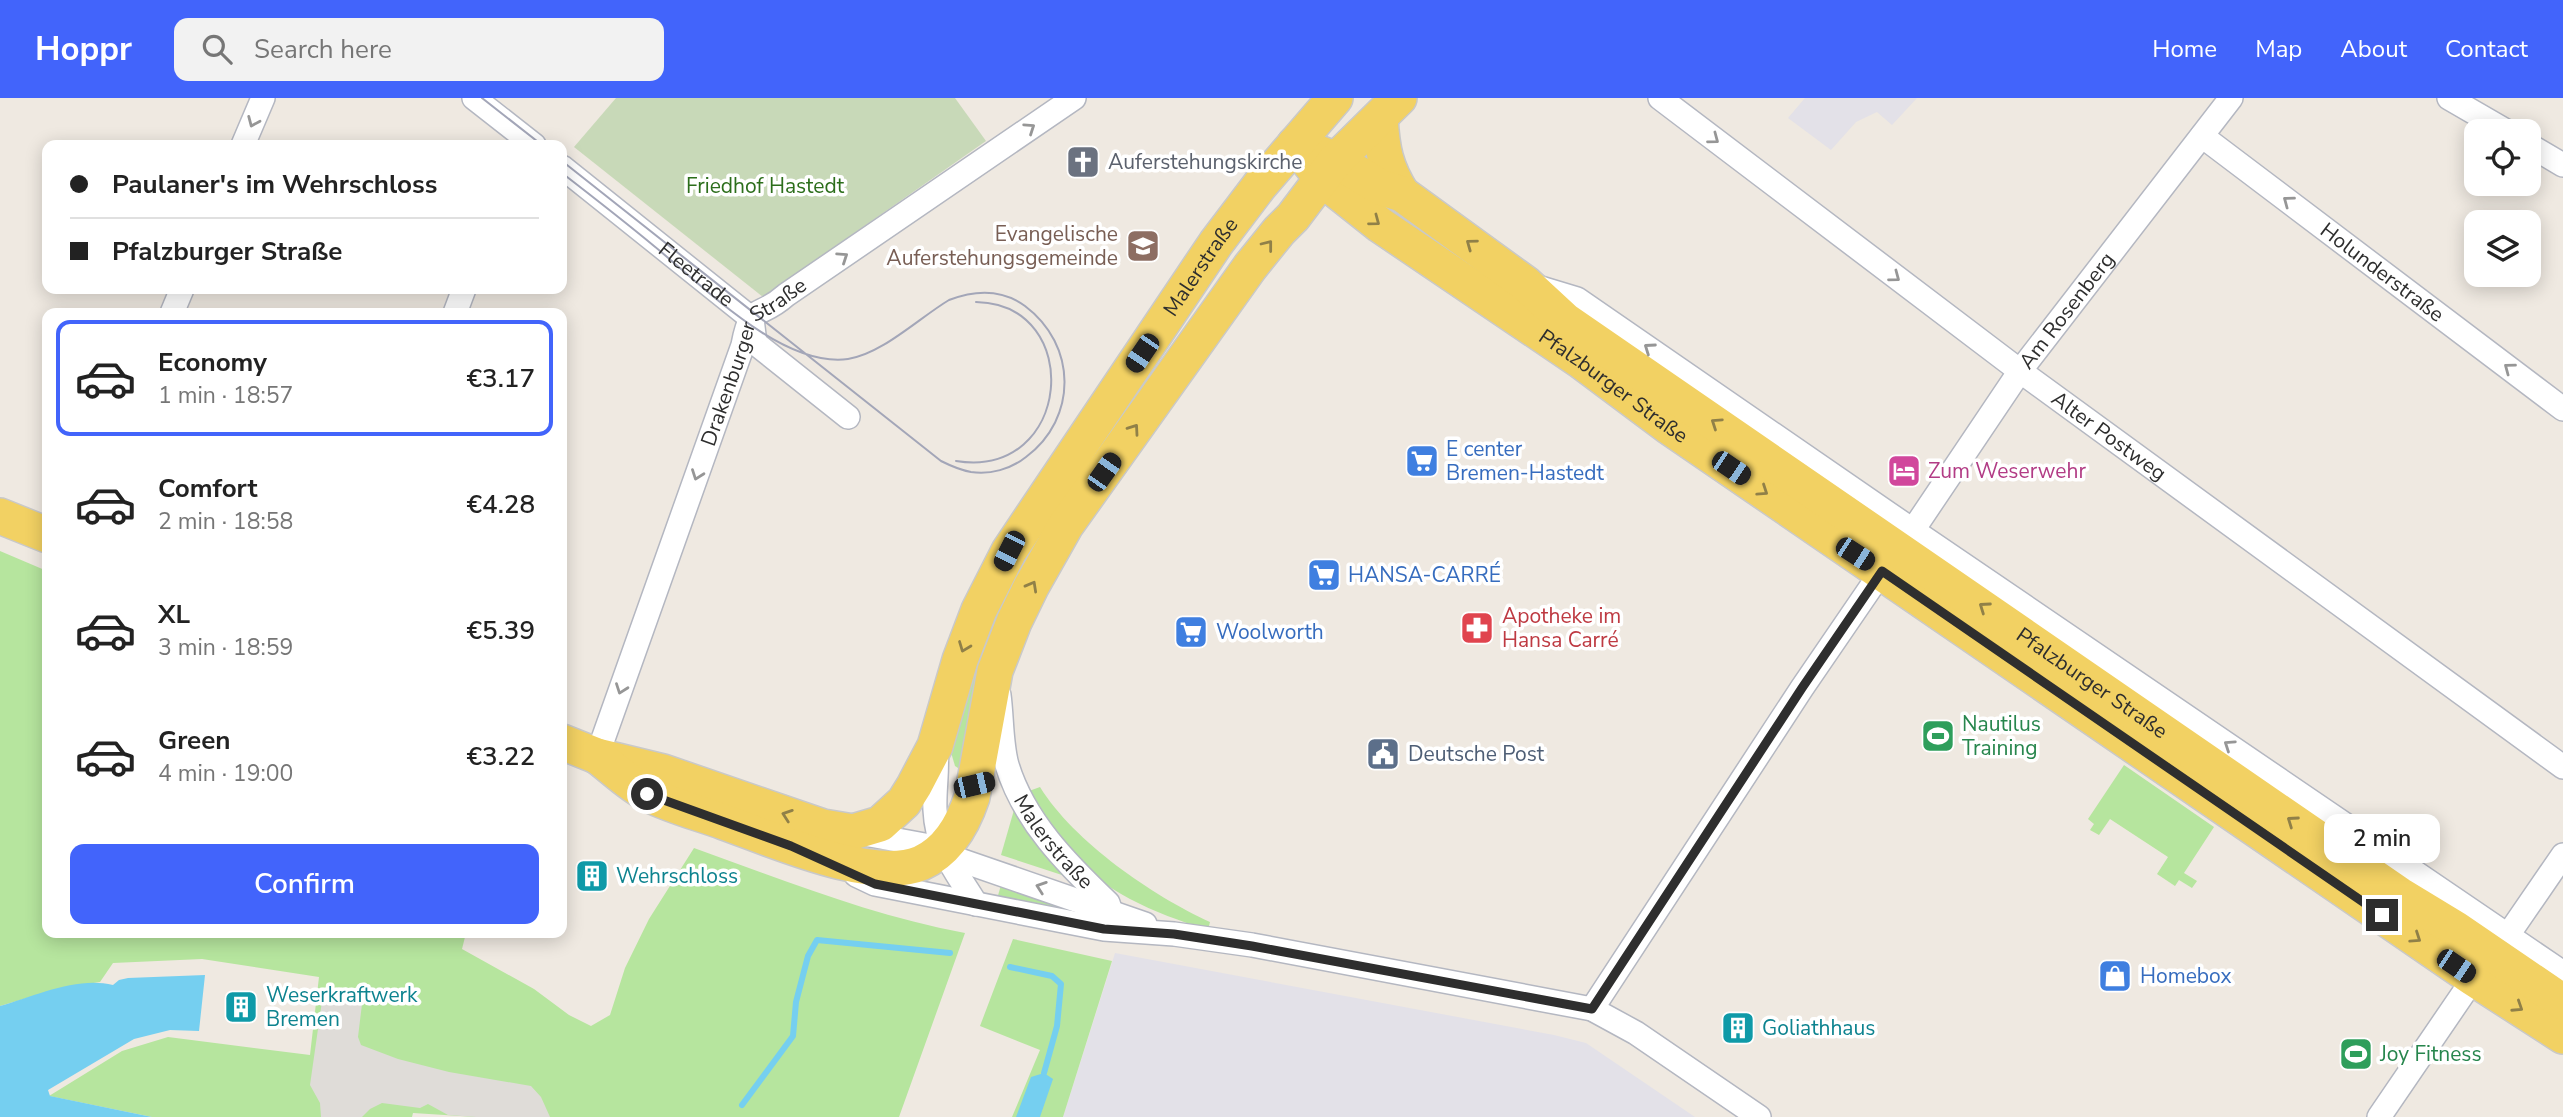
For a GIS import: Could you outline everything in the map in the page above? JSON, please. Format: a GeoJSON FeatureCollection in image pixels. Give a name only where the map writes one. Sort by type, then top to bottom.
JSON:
{"type":"FeatureCollection","features":[{"type":"Feature","properties":{"kind":"main road","name":"Malerstraße"},"geometry":{"type":"LineString","coordinates":[[853,832],[880,824],[904,802],[937,757],[960,660],[979,610],[1009,551],[1216,243],[1335,98]]}},
{"type":"Feature","properties":{"kind":"main road","name":"Malerstraße"},"geometry":{"type":"LineString","coordinates":[[597,756],[647,794],[822,859],[873,867],[896,867],[920,863],[941,848],[952,838],[965,817],[974,785],[995,671],[1031,587],[1066,525],[1250,267],[1329,169],[1390,108]]}},
{"type":"Feature","properties":{"kind":"main road","name":"Pfalzburger Straße"},"geometry":{"type":"LineString","coordinates":[[1390,108],[1382,145],[1389,174],[1402,194]]}},
{"type":"Feature","properties":{"kind":"main road","name":"Pfalzburger Straße"},"geometry":{"type":"LineString","coordinates":[[1296,144],[1329,169],[1380,225],[1882,571],[2563,1002]]}},
{"type":"Feature","properties":{"kind":"main road","name":"Pfalzburger Straße"},"geometry":{"type":"LineString","coordinates":[[1329,169],[1402,194],[1526,284],[1566,321],[2491,956],[2563,1036]]}},
{"type":"Feature","properties":{"kind":"main road"},"geometry":{"type":"LineString","coordinates":[[0,516],[42,534]]}},
{"type":"Feature","properties":{"kind":"main road"},"geometry":{"type":"LineString","coordinates":[[567,744],[597,756],[663,772],[823,827],[853,832]]}},
{"type":"Feature","properties":{"kind":"street"},"geometry":{"type":"LineString","coordinates":[[245,140],[263,98]]}},
{"type":"Feature","properties":{"kind":"street"},"geometry":{"type":"LineString","coordinates":[[474,98],[526,140]]}},
{"type":"Feature","properties":{"kind":"street","name":"Drakenburger Straße"},"geometry":{"type":"LineString","coordinates":[[597,756],[754,313],[773,307],[786,295],[1074,98]]}},
{"type":"Feature","properties":{"kind":"street","name":"Alter Postweg"},"geometry":{"type":"LineString","coordinates":[[1660,98],[2020,371],[2563,766]]}},
{"type":"Feature","properties":{"kind":"street","name":"Am Rosenberg"},"geometry":{"type":"LineString","coordinates":[[1913,530],[2020,371],[2231,98]]}},
{"type":"Feature","properties":{"kind":"street"},"geometry":{"type":"LineString","coordinates":[[2449,98],[2485,119]]}},
{"type":"Feature","properties":{"kind":"street","name":"Holunderstraße"},"geometry":{"type":"LineString","coordinates":[[2202,136],[2563,409]]}},
{"type":"Feature","properties":{"kind":"street"},"geometry":{"type":"LineString","coordinates":[[2541,152],[2563,165]]}},
{"type":"Feature","properties":{"kind":"street","name":"Fleetrade"},"geometry":{"type":"LineString","coordinates":[[567,171],[751,318],[755,343],[848,417]]}},
{"type":"Feature","properties":{"kind":"street","name":"Pfalzburger Straße"},"geometry":{"type":"LineString","coordinates":[[1526,284],[1577,299],[1913,530],[2491,956],[2563,973]]}},
{"type":"Feature","properties":{"kind":"street"},"geometry":{"type":"LineString","coordinates":[[1592,1009],[1802,688],[1882,571]]}},
{"type":"Feature","properties":{"kind":"street","name":"Malerstraße"},"geometry":{"type":"LineString","coordinates":[[995,671],[1006,763],[1024,803],[1046,839],[1108,903],[1110,912]]}},
{"type":"Feature","properties":{"kind":"street"},"geometry":{"type":"LineString","coordinates":[[937,757],[953,781],[974,785]]}},
{"type":"Feature","properties":{"kind":"street","name":"Malerstraße"},"geometry":{"type":"LineString","coordinates":[[937,757],[934,806],[941,848],[976,904]]}},
{"type":"Feature","properties":{"kind":"street","name":"Malerstraße"},"geometry":{"type":"LineString","coordinates":[[974,785],[994,781],[1006,763]]}},
{"type":"Feature","properties":{"kind":"street"},"geometry":{"type":"LineString","coordinates":[[853,832],[941,848],[957,859],[1174,934]]}},
{"type":"Feature","properties":{"kind":"street"},"geometry":{"type":"LineString","coordinates":[[2379,1117],[2563,855]]}},
{"type":"Feature","properties":{"kind":"street"},"geometry":{"type":"LineString","coordinates":[[822,859],[875,884],[1104,929],[1174,934],[1274,949],[1592,1009],[1636,1033],[1759,1117]]}},
{"type":"Feature","properties":{"kind":"shaded area"},"geometry":{"type":"Polygon","coordinates":[[[1805,98],[1917,98],[1892,125],[1877,112],[1856,122],[1831,150],[1788,118],[1805,98]]]}},
{"type":"Feature","properties":{"kind":"shaded area"},"geometry":{"type":"Polygon","coordinates":[[[1115,953],[1586,1043],[1695,1117],[1063,1117],[1115,953]]]}},
{"type":"Feature","properties":{"kind":"shaded area"},"geometry":{"type":"Polygon","coordinates":[[[323,994],[362,1004],[358,1037],[361,1045],[398,1059],[449,1072],[531,1086],[541,1097],[550,1117],[448,1115],[428,1104],[420,1108],[382,1103],[362,1117],[321,1117],[320,1103],[310,1085],[323,994]]]}},
{"type":"Feature","properties":{"kind":"green space","name":"Friedhof Hastedt"},"geometry":{"type":"Polygon","coordinates":[[[616,98],[955,98],[986,141],[763,297],[574,147],[616,98]]]}},
{"type":"Feature","properties":{"kind":"green space"},"geometry":{"type":"Polygon","coordinates":[[[0,551],[42,569],[42,938],[465,938],[462,949],[534,989],[569,1015],[591,1026],[610,1015],[625,968],[649,919],[694,848],[862,907],[965,933],[899,1117],[476,1117],[413,1113],[412,1117],[152,1117],[49,1096],[122,1051],[168,1037],[310,1055],[319,977],[202,959],[113,963],[100,982],[61,988],[0,1006],[0,551]]]}},
{"type":"Feature","properties":{"kind":"green space"},"geometry":{"type":"Polygon","coordinates":[[[1013,568],[1019,573],[964,772],[955,766],[950,749],[998,603],[1013,568]]]}},
{"type":"Feature","properties":{"kind":"green space"},"geometry":{"type":"Polygon","coordinates":[[[2124,765],[2214,827],[2184,873],[2197,881],[2192,888],[2179,880],[2175,886],[2157,874],[2168,857],[2110,819],[2099,835],[2090,830],[2094,824],[2088,819],[2124,765]]]}},
{"type":"Feature","properties":{"kind":"green space"},"geometry":{"type":"Polygon","coordinates":[[[1040,787],[1073,828],[1094,847],[1164,898],[1210,922],[1208,930],[1130,899],[1112,889],[1079,863],[1050,827],[1029,791],[1040,787]]]}},
{"type":"Feature","properties":{"kind":"green space"},"geometry":{"type":"Polygon","coordinates":[[[1016,803],[1065,876],[1001,855],[1016,803]]]}},
{"type":"Feature","properties":{"kind":"green space"},"geometry":{"type":"Polygon","coordinates":[[[1001,885],[1118,922],[997,899],[1001,885]]]}},
{"type":"Feature","properties":{"kind":"green space"},"geometry":{"type":"Polygon","coordinates":[[[1013,939],[1112,961],[1063,1117],[1012,1117],[1040,1050],[980,1026],[1013,939]]]}},
{"type":"Feature","properties":{"kind":"water"},"geometry":{"type":"Polygon","coordinates":[[[205,975],[199,1031],[170,1030],[134,1039],[48,1090],[50,1096],[152,1117],[0,1117],[0,1006],[71,985],[113,985],[128,978],[205,975]]]}},
{"type":"Feature","properties":{"kind":"water"},"geometry":{"type":"Polygon","coordinates":[[[1044,1073],[1053,1079],[1040,1117],[1016,1117],[1031,1077],[1044,1073]]]}},
{"type":"Feature","properties":{"kind":"waterway"},"geometry":{"type":"LineString","coordinates":[[742,1105],[793,1036],[796,1002],[808,956],[817,940],[950,953]]}},
{"type":"Feature","properties":{"kind":"waterway"},"geometry":{"type":"LineString","coordinates":[[1010,967],[1052,976],[1061,984],[1057,1026],[1044,1073]]}},
{"type":"Feature","properties":{"kind":"tram line"},"geometry":{"type":"LineString","coordinates":[[482,98],[536,140]]}},
{"type":"Feature","properties":{"kind":"tram line"},"geometry":{"type":"LineString","coordinates":[[567,165],[805,353]]}},
{"type":"Feature","properties":{"kind":"tram line"},"geometry":{"type":"LineString","coordinates":[[567,177],[744,320],[770,337],[805,353]]}},
{"type":"Feature","properties":{"kind":"tram line"},"geometry":{"type":"LineString","coordinates":[[978,293],[998,294],[1025,306],[1042,322],[1054,341],[1062,361],[1062,402],[1055,422],[1043,441],[1026,457],[1007,468],[993,472],[971,472],[941,461],[805,353],[823,358],[848,359],[861,356],[900,334],[949,300],[978,293]]}},
{"type":"Feature","properties":{"kind":"tram line"},"geometry":{"type":"LineString","coordinates":[[956,461],[995,460],[1024,444],[1042,420],[1051,389],[1049,358],[1036,330],[1011,310],[976,302]]}},
{"type":"Feature","properties":{"kind":"place","name":"Auferstehungskirche"},"geometry":{"type":"Point","coordinates":[1083,162]}},
{"type":"Feature","properties":{"kind":"place","name":"Evangelische Auferstehungsgemeinde"},"geometry":{"type":"Point","coordinates":[1143,246]}},
{"type":"Feature","properties":{"kind":"place","name":"E center Bremen-Hastedt"},"geometry":{"type":"Point","coordinates":[1422,461]}},
{"type":"Feature","properties":{"kind":"place","name":"Zum Weserwehr"},"geometry":{"type":"Point","coordinates":[1904,471]}},
{"type":"Feature","properties":{"kind":"place","name":"HANSA-CARRÉ"},"geometry":{"type":"Point","coordinates":[1324,575]}},
{"type":"Feature","properties":{"kind":"place","name":"Apotheke im Hansa Carré"},"geometry":{"type":"Point","coordinates":[1477,628]}},
{"type":"Feature","properties":{"kind":"place","name":"Woolworth"},"geometry":{"type":"Point","coordinates":[1191,632]}},
{"type":"Feature","properties":{"kind":"place","name":"Nautilus Training"},"geometry":{"type":"Point","coordinates":[1938,736]}},
{"type":"Feature","properties":{"kind":"place","name":"Deutsche Post"},"geometry":{"type":"Point","coordinates":[1383,754]}},
{"type":"Feature","properties":{"kind":"place","name":"Wehrschloss"},"geometry":{"type":"Point","coordinates":[592,876]}},
{"type":"Feature","properties":{"kind":"place","name":"Homebox"},"geometry":{"type":"Point","coordinates":[2115,976]}},
{"type":"Feature","properties":{"kind":"place","name":"Weserkraftwerk Bremen"},"geometry":{"type":"Point","coordinates":[241,1007]}},
{"type":"Feature","properties":{"kind":"place","name":"Goliathhaus"},"geometry":{"type":"Point","coordinates":[1738,1028]}},
{"type":"Feature","properties":{"kind":"place","name":"Joy Fitness"},"geometry":{"type":"Point","coordinates":[2356,1054]}},
{"type":"Feature","properties":{"kind":"route"},"geometry":{"type":"LineString","coordinates":[[647,794],[791,846],[875,884],[1104,929],[1174,934],[1252,946],[1592,1009],[1802,688],[1882,571],[2382,915]]}}]}
